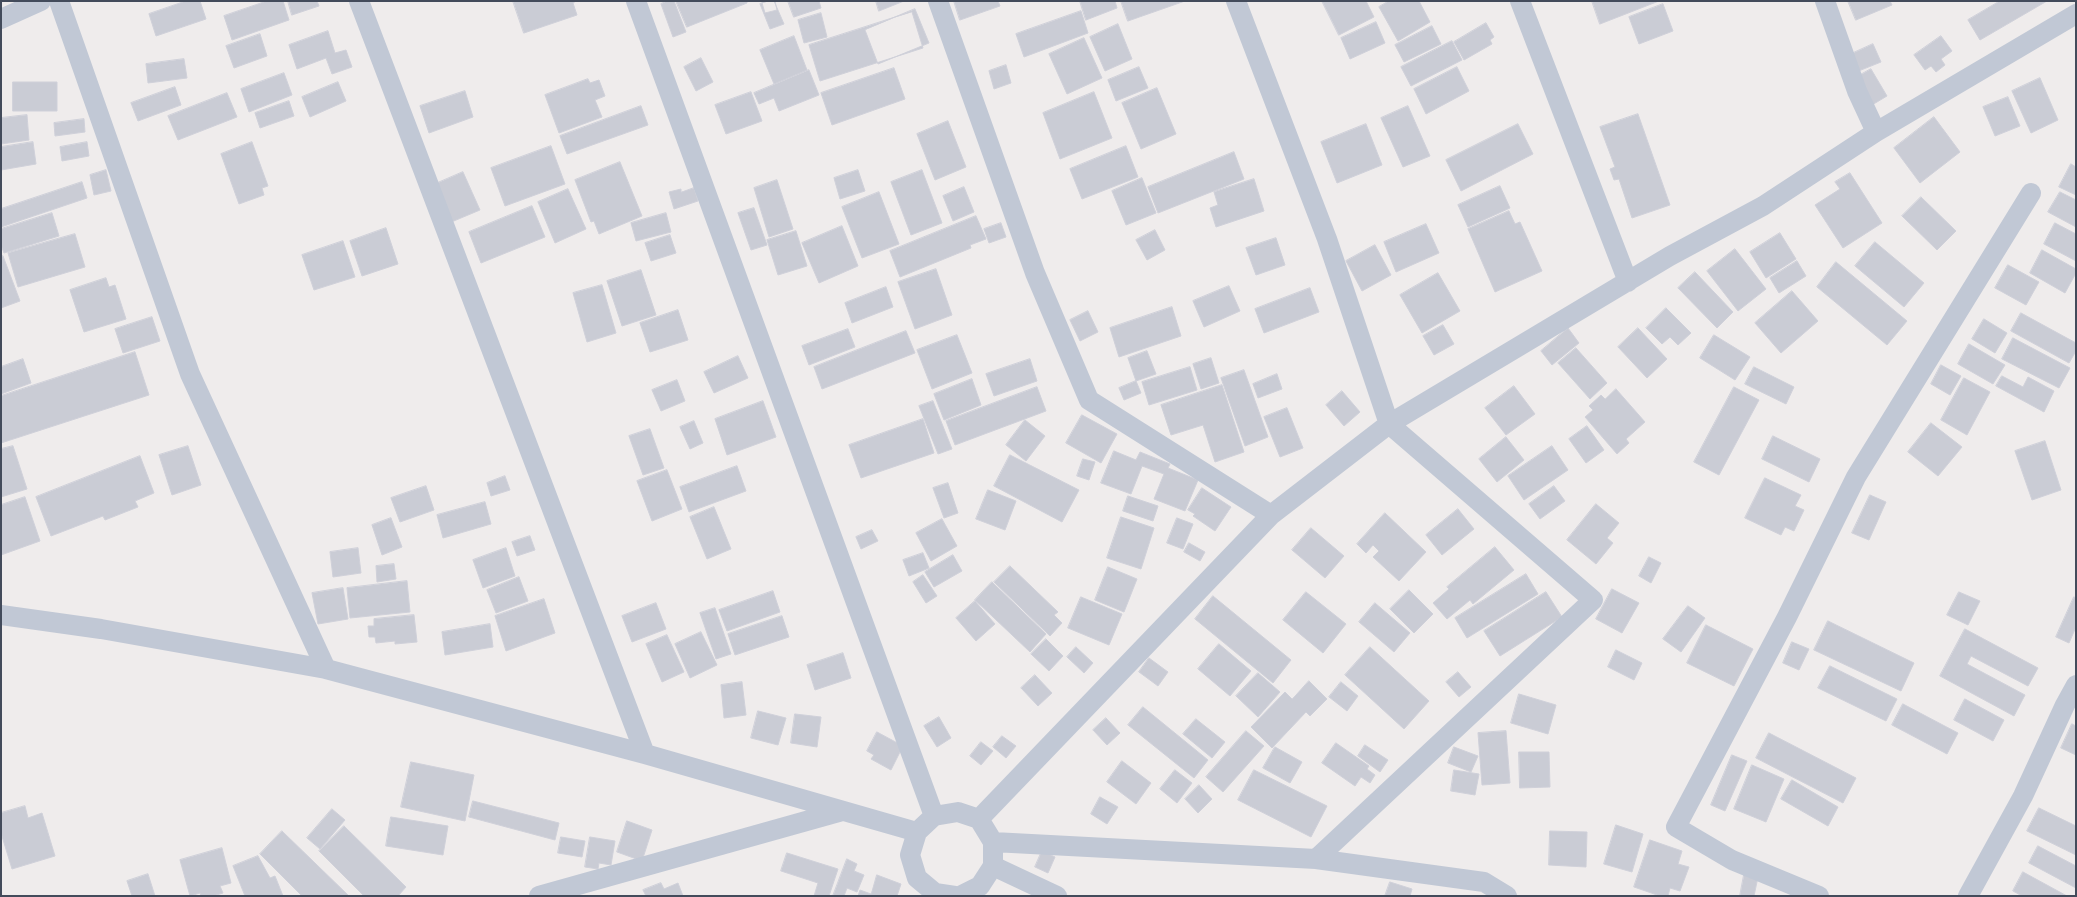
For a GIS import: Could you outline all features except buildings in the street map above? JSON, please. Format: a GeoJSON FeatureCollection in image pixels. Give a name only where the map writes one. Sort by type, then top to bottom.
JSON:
{"type":"FeatureCollection","features":[{"type":"Feature","properties":{"kind":"street"},"geometry":{"type":"LineString","coordinates":[[1,19],[41,1]]}},
{"type":"Feature","properties":{"kind":"street"},"geometry":{"type":"LineString","coordinates":[[59,1],[190,374],[326,670]]}},
{"type":"Feature","properties":{"kind":"street"},"geometry":{"type":"LineString","coordinates":[[359,1],[645,754]]}},
{"type":"Feature","properties":{"kind":"street"},"geometry":{"type":"LineString","coordinates":[[636,1],[934,816]]}},
{"type":"Feature","properties":{"kind":"street"},"geometry":{"type":"LineString","coordinates":[[938,1],[1035,273],[1089,400],[1271,515]]}},
{"type":"Feature","properties":{"kind":"street"},"geometry":{"type":"LineString","coordinates":[[1236,1],[1328,239],[1390,424],[1593,600],[1316,859]]}},
{"type":"Feature","properties":{"kind":"street"},"geometry":{"type":"LineString","coordinates":[[1520,1],[1628,282]]}},
{"type":"Feature","properties":{"kind":"street"},"geometry":{"type":"LineString","coordinates":[[1825,1],[1857,90],[1876,132]]}},
{"type":"Feature","properties":{"kind":"street"},"geometry":{"type":"LineString","coordinates":[[979,820],[1271,515],[1390,424],[1670,256],[1763,206],[1876,132],[2076,14]]}},
{"type":"Feature","properties":{"kind":"street"},"geometry":{"type":"LineString","coordinates":[[1819,896],[1732,860],[1676,827],[1787,617],[1856,477],[2031,193]]}},
{"type":"Feature","properties":{"kind":"street"},"geometry":{"type":"LineString","coordinates":[[1,615],[101,629],[326,670],[645,754],[917,832]]}},
{"type":"Feature","properties":{"kind":"street"},"geometry":{"type":"LineString","coordinates":[[1968,896],[2023,796],[2076,685]]}},
{"type":"Feature","properties":{"kind":"street"},"geometry":{"type":"LineString","coordinates":[[539,896],[842,810]]}},
{"type":"Feature","properties":{"kind":"street"},"geometry":{"type":"LineString","coordinates":[[941,895],[917,878],[910,855],[917,832],[934,816],[958,812],[979,820],[993,842],[993,866],[981,891],[960,896]]}},
{"type":"Feature","properties":{"kind":"street"},"geometry":{"type":"LineString","coordinates":[[993,842],[1316,859],[1484,882],[1507,896]]}},
{"type":"Feature","properties":{"kind":"street"},"geometry":{"type":"LineString","coordinates":[[993,866],[1057,896]]}}]}
